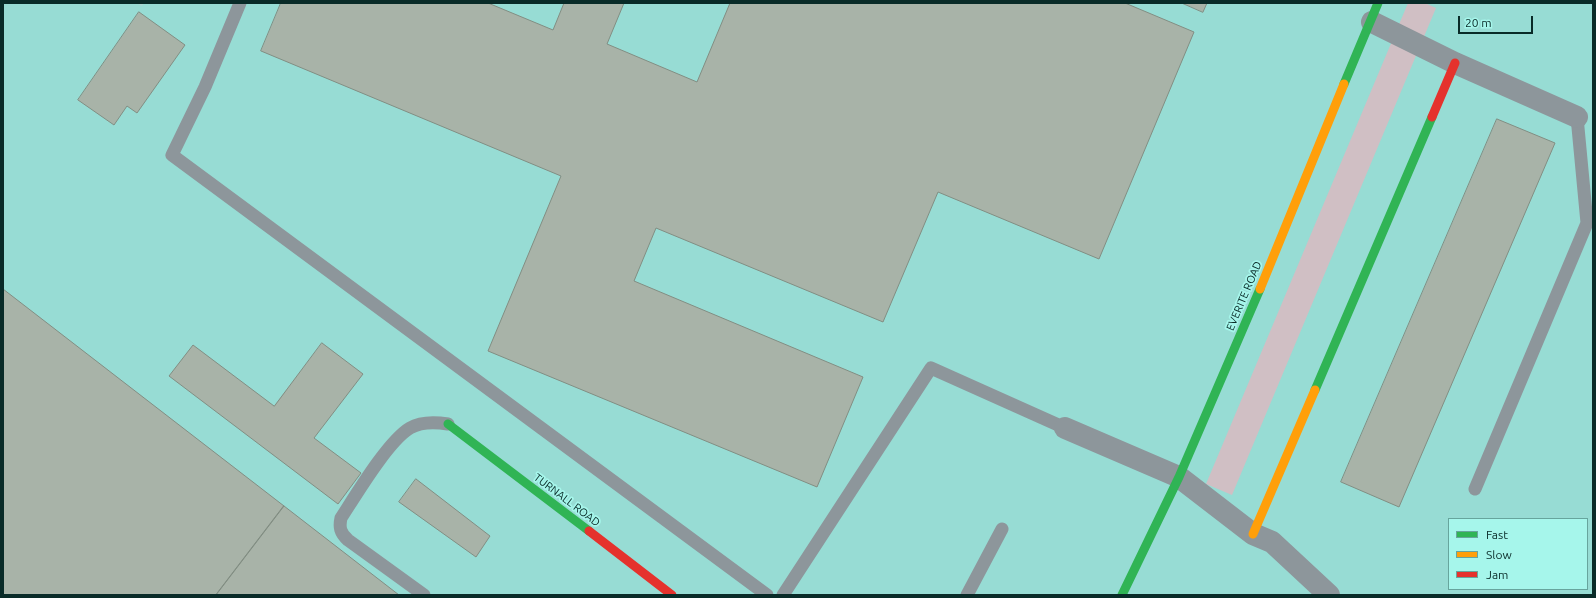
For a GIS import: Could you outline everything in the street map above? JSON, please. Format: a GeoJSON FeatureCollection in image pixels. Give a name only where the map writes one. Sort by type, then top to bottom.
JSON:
{"type":"FeatureCollection","features":[{"type":"Feature","properties":{"kind":"street"},"geometry":{"type":"LineString","coordinates":[[1375,12],[1455,63],[1577,117]]}},
{"type":"Feature","properties":{"kind":"street","name":"EVERITE ROAD"},"geometry":{"type":"LineString","coordinates":[[1122,595],[1179,477],[1218,389],[1375,12]]}},
{"type":"Feature","properties":{"kind":"street"},"geometry":{"type":"LineString","coordinates":[[1254,534],[1455,63]]}},
{"type":"Feature","properties":{"kind":"street","name":"TURNALL ROAD"},"geometry":{"type":"LineString","coordinates":[[448,424],[672,595]]}},
{"type":"Feature","properties":{"kind":"street"},"geometry":{"type":"LineString","coordinates":[[1065,428],[1179,477],[1254,534],[1272,542],[1329,595]]}},
{"type":"Feature","properties":{"kind":"lane"},"geometry":{"type":"LineString","coordinates":[[240,3],[205,87],[172,155],[767,595]]}},
{"type":"Feature","properties":{"kind":"lane"},"geometry":{"type":"LineString","coordinates":[[1475,489],[1587,223],[1577,117]]}},
{"type":"Feature","properties":{"kind":"lane"},"geometry":{"type":"LineString","coordinates":[[783,595],[931,368],[1065,428]]}},
{"type":"Feature","properties":{"kind":"lane"},"geometry":{"type":"LineString","coordinates":[[424,595],[343,536],[339,527],[344,512],[388,450],[400,436],[418,425],[435,422],[448,424]]}},
{"type":"Feature","properties":{"kind":"lane"},"geometry":{"type":"LineString","coordinates":[[967,595],[1002,529]]}},
{"type":"Feature","properties":{"kind":"shaded area"},"geometry":{"type":"Polygon","coordinates":[[[3,3],[136,3],[142,6],[144,3],[1593,3],[1593,595],[3,595],[3,3]]]}},
{"type":"Feature","properties":{"kind":"shaded area"},"geometry":{"type":"Polygon","coordinates":[[[1408,3],[1425,3],[1436,8],[1232,495],[1206,484],[1408,3]]]}},
{"type":"Feature","properties":{"kind":"building"},"geometry":{"type":"Polygon","coordinates":[[[281,3],[488,3],[553,30],[564,3],[624,3],[607,44],[697,82],[730,3],[1125,3],[1194,32],[1099,259],[938,192],[883,322],[656,228],[634,281],[863,377],[817,487],[488,351],[561,176],[261,51],[281,3]]]}},
{"type":"Feature","properties":{"kind":"building"},"geometry":{"type":"Polygon","coordinates":[[[1182,3],[1207,3],[1203,12],[1182,3]]]}},
{"type":"Feature","properties":{"kind":"building"},"geometry":{"type":"Polygon","coordinates":[[[139,12],[185,45],[137,113],[127,106],[114,125],[78,100],[139,12]]]}},
{"type":"Feature","properties":{"kind":"building"},"geometry":{"type":"Polygon","coordinates":[[[1497,119],[1555,143],[1399,507],[1341,482],[1497,119]]]}},
{"type":"Feature","properties":{"kind":"building"},"geometry":{"type":"Polygon","coordinates":[[[3,289],[284,506],[216,595],[3,595],[3,289]]]}},
{"type":"Feature","properties":{"kind":"building"},"geometry":{"type":"Polygon","coordinates":[[[322,343],[363,374],[314,438],[361,473],[338,504],[169,376],[193,345],[274,406],[322,343]]]}},
{"type":"Feature","properties":{"kind":"building"},"geometry":{"type":"Polygon","coordinates":[[[416,479],[490,536],[476,557],[399,502],[416,479]]]}},
{"type":"Feature","properties":{"kind":"building"},"geometry":{"type":"Polygon","coordinates":[[[284,506],[399,595],[216,595],[284,506]]]}},
{"type":"Feature","properties":{"kind":"traffic: fast"},"geometry":{"type":"LineString","coordinates":[[1344,84],[1378,3]]}},
{"type":"Feature","properties":{"kind":"traffic: fast"},"geometry":{"type":"LineString","coordinates":[[1315,390],[1432,117]]}},
{"type":"Feature","properties":{"kind":"traffic: fast"},"geometry":{"type":"LineString","coordinates":[[1122,595],[1179,477],[1260,289]]}},
{"type":"Feature","properties":{"kind":"traffic: fast"},"geometry":{"type":"LineString","coordinates":[[448,424],[589,531]]}},
{"type":"Feature","properties":{"kind":"traffic: slow"},"geometry":{"type":"LineString","coordinates":[[1260,289],[1344,84]]}},
{"type":"Feature","properties":{"kind":"traffic: slow"},"geometry":{"type":"LineString","coordinates":[[1253,534],[1315,390]]}},
{"type":"Feature","properties":{"kind":"traffic: jam"},"geometry":{"type":"LineString","coordinates":[[1432,117],[1455,63]]}},
{"type":"Feature","properties":{"kind":"traffic: jam"},"geometry":{"type":"LineString","coordinates":[[589,531],[672,595]]}}]}
